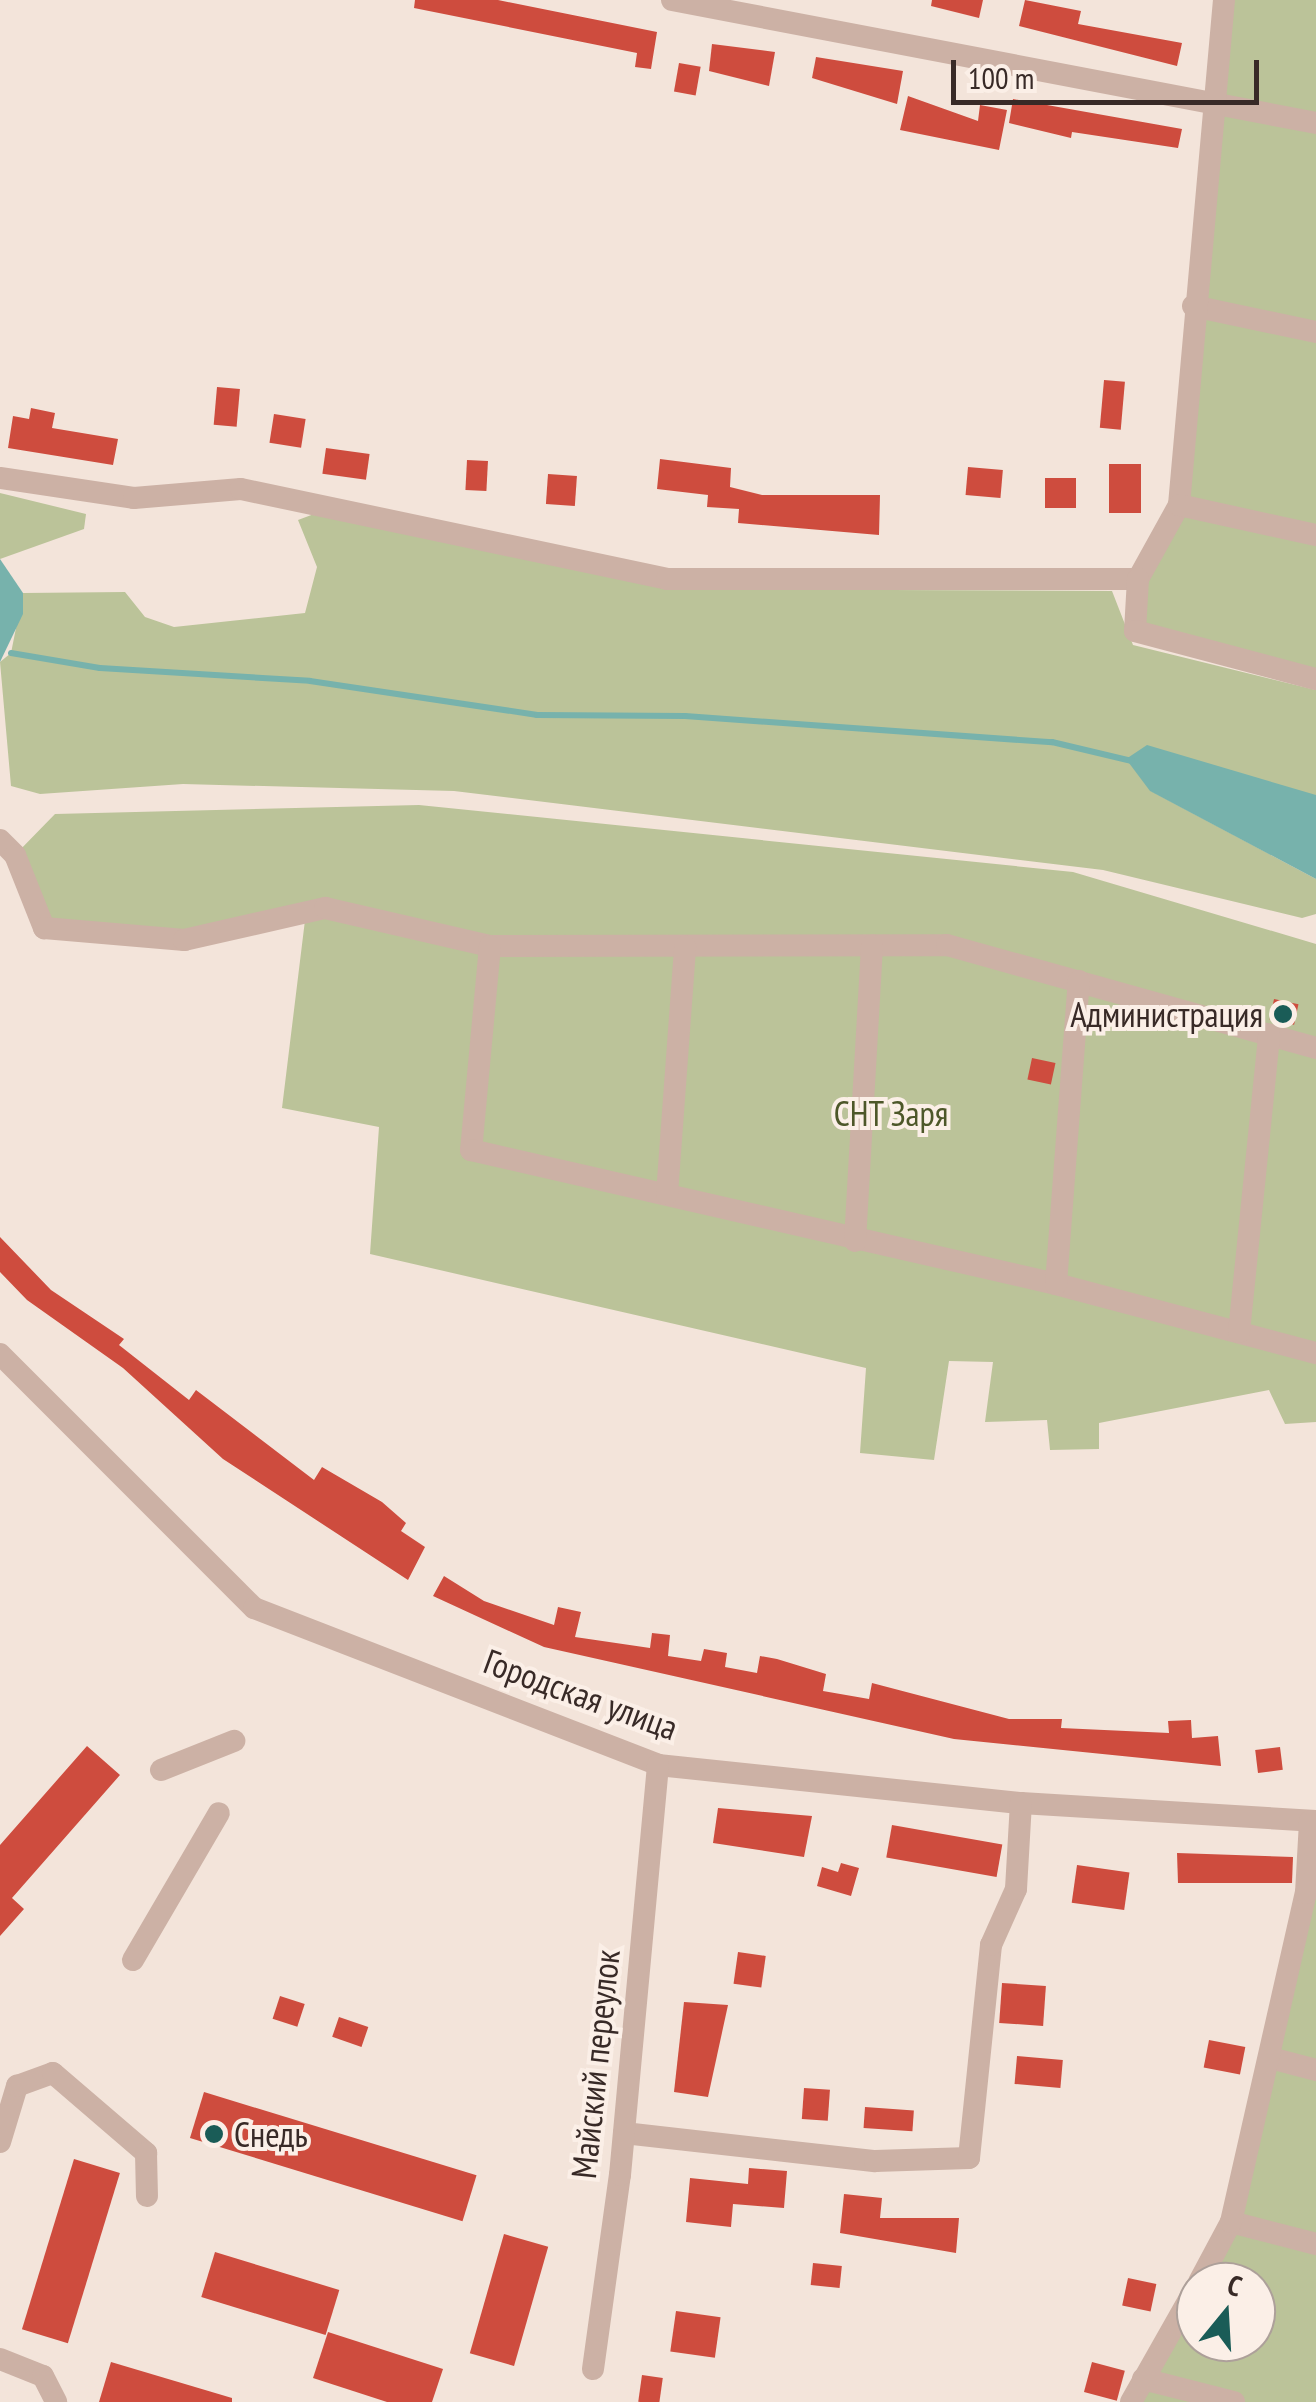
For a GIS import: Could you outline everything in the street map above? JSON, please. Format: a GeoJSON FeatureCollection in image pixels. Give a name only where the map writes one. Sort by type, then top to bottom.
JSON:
{"type":"FeatureCollection","features":[{"type":"Feature","properties":{"kind":"street"},"geometry":{"type":"LineString","coordinates":[[672,0],[1316,123]]}},
{"type":"Feature","properties":{"kind":"street"},"geometry":{"type":"LineString","coordinates":[[1224,0],[1193,306],[1179,505],[1138,580],[1135,632],[1316,679]]}},
{"type":"Feature","properties":{"kind":"street"},"geometry":{"type":"LineString","coordinates":[[1193,306],[1316,332]]}},
{"type":"Feature","properties":{"kind":"street"},"geometry":{"type":"LineString","coordinates":[[0,478],[134,498],[242,489],[667,579],[1138,580]]}},
{"type":"Feature","properties":{"kind":"street"},"geometry":{"type":"LineString","coordinates":[[1179,505],[1316,535]]}},
{"type":"Feature","properties":{"kind":"street"},"geometry":{"type":"LineString","coordinates":[[0,840],[16,854],[44,928],[184,940],[325,908],[490,946],[947,945],[1316,1048]]}},
{"type":"Feature","properties":{"kind":"street"},"geometry":{"type":"LineString","coordinates":[[856,1240],[872,945]]}},
{"type":"Feature","properties":{"kind":"street"},"geometry":{"type":"LineString","coordinates":[[490,946],[471,1150],[1056,1284],[1316,1353]]}},
{"type":"Feature","properties":{"kind":"street"},"geometry":{"type":"LineString","coordinates":[[666,1194],[685,947]]}},
{"type":"Feature","properties":{"kind":"street"},"geometry":{"type":"LineString","coordinates":[[1056,1284],[1079,981]]}},
{"type":"Feature","properties":{"kind":"street"},"geometry":{"type":"LineString","coordinates":[[1239,1332],[1268,1035]]}},
{"type":"Feature","properties":{"kind":"street","name":"Городская улица"},"geometry":{"type":"LineString","coordinates":[[4,1367],[254,1608],[658,1765],[1021,1803],[1313,1821]]}},
{"type":"Feature","properties":{"kind":"street"},"geometry":{"type":"LineString","coordinates":[[161,1770],[234,1742]]}},
{"type":"Feature","properties":{"kind":"street","name":"Майский переулок"},"geometry":{"type":"LineString","coordinates":[[593,2369],[624,2133],[658,1765]]}},
{"type":"Feature","properties":{"kind":"street"},"geometry":{"type":"LineString","coordinates":[[624,2133],[875,2161],[969,2158],[991,1945],[1016,1888],[1021,1803]]}},
{"type":"Feature","properties":{"kind":"street"},"geometry":{"type":"LineString","coordinates":[[133,1960],[219,1813]]}},
{"type":"Feature","properties":{"kind":"street"},"geometry":{"type":"LineString","coordinates":[[1210,2262],[1232,2222],[1311,1894],[1313,1821]]}},
{"type":"Feature","properties":{"kind":"street"},"geometry":{"type":"LineString","coordinates":[[1270,2058],[1316,2070]]}},
{"type":"Feature","properties":{"kind":"street"},"geometry":{"type":"LineString","coordinates":[[0,2142],[17,2086],[53,2073],[146,2152],[147,2196]]}},
{"type":"Feature","properties":{"kind":"street"},"geometry":{"type":"LineString","coordinates":[[1232,2222],[1316,2244]]}},
{"type":"Feature","properties":{"kind":"street"},"geometry":{"type":"LineString","coordinates":[[1131,2402],[1176,2323]]}},
{"type":"Feature","properties":{"kind":"street"},"geometry":{"type":"LineString","coordinates":[[0,2359],[43,2376],[56,2402]]}},
{"type":"Feature","properties":{"kind":"street"},"geometry":{"type":"LineString","coordinates":[[1144,2379],[1234,2402]]}},
{"type":"Feature","properties":{"kind":"green space"},"geometry":{"type":"Polygon","coordinates":[[[1224,0],[1316,0],[1316,679],[1135,632],[1138,579],[1179,505],[1224,0]]]}},
{"type":"Feature","properties":{"kind":"green space"},"geometry":{"type":"Polygon","coordinates":[[[0,493],[86,514],[84,529],[0,559],[0,493]]]}},
{"type":"Feature","properties":{"kind":"green space"},"geometry":{"type":"Polygon","coordinates":[[[314,514],[667,589],[1112,591],[1133,645],[1316,690],[1316,795],[1151,791],[1316,879],[1316,914],[1302,918],[1103,870],[454,791],[183,784],[40,794],[11,786],[0,662],[11,653],[23,593],[125,592],[145,617],[174,627],[305,613],[317,567],[298,520],[314,514]]]}},
{"type":"Feature","properties":{"kind":"green space","name":"СНТ Заря"},"geometry":{"type":"Polygon","coordinates":[[[419,805],[1073,872],[1316,944],[1316,1422],[1285,1424],[1269,1390],[1099,1423],[1099,1449],[1050,1450],[1047,1420],[985,1422],[993,1362],[949,1361],[934,1460],[860,1453],[866,1368],[370,1254],[379,1127],[282,1108],[306,912],[184,940],[44,928],[15,855],[55,814],[419,805]]]}},
{"type":"Feature","properties":{"kind":"green space"},"geometry":{"type":"Polygon","coordinates":[[[1316,1895],[1316,2402],[1131,2402],[1176,2322],[1176,2362],[1276,2362],[1276,2262],[1210,2262],[1219,2247],[1316,1895]]]}},
{"type":"Feature","properties":{"kind":"water"},"geometry":{"type":"Polygon","coordinates":[[[0,559],[23,593],[23,614],[0,662],[0,559]]]}},
{"type":"Feature","properties":{"kind":"water"},"geometry":{"type":"Polygon","coordinates":[[[1147,745],[1316,795],[1316,879],[1150,791],[1126,759],[1147,745]]]}},
{"type":"Feature","properties":{"kind":"building"},"geometry":{"type":"Polygon","coordinates":[[[415,0],[498,0],[657,32],[651,69],[635,67],[637,53],[414,8],[415,0]]]}},
{"type":"Feature","properties":{"kind":"building"},"geometry":{"type":"Polygon","coordinates":[[[932,0],[983,0],[979,18],[931,6],[932,0]]]}},
{"type":"Feature","properties":{"kind":"building"},"geometry":{"type":"Polygon","coordinates":[[[1025,0],[1081,11],[1078,24],[1182,43],[1177,66],[1019,26],[1025,0]]]}},
{"type":"Feature","properties":{"kind":"building"},"geometry":{"type":"Polygon","coordinates":[[[712,44],[775,52],[769,86],[709,71],[712,44]]]}},
{"type":"Feature","properties":{"kind":"building"},"geometry":{"type":"Polygon","coordinates":[[[816,57],[903,71],[897,104],[812,78],[816,57]]]}},
{"type":"Feature","properties":{"kind":"building"},"geometry":{"type":"Polygon","coordinates":[[[679,63],[701,67],[696,95],[674,92],[679,63]]]}},
{"type":"Feature","properties":{"kind":"building"},"geometry":{"type":"Polygon","coordinates":[[[908,96],[978,121],[980,105],[1007,110],[999,150],[900,130],[908,96]]]}},
{"type":"Feature","properties":{"kind":"building"},"geometry":{"type":"Polygon","coordinates":[[[1013,99],[1182,129],[1178,148],[1072,132],[1071,138],[1009,123],[1013,99]]]}},
{"type":"Feature","properties":{"kind":"building"},"geometry":{"type":"Polygon","coordinates":[[[1104,380],[1125,382],[1121,430],[1100,428],[1104,380]]]}},
{"type":"Feature","properties":{"kind":"building"},"geometry":{"type":"Polygon","coordinates":[[[217,387],[240,389],[237,427],[214,425],[217,387]]]}},
{"type":"Feature","properties":{"kind":"building"},"geometry":{"type":"Polygon","coordinates":[[[31,408],[55,413],[52,428],[118,439],[113,465],[8,448],[13,416],[29,419],[31,408]]]}},
{"type":"Feature","properties":{"kind":"building"},"geometry":{"type":"Polygon","coordinates":[[[274,414],[306,419],[301,448],[269,443],[274,414]]]}},
{"type":"Feature","properties":{"kind":"building"},"geometry":{"type":"Polygon","coordinates":[[[326,448],[370,454],[366,480],[322,474],[326,448]]]}},
{"type":"Feature","properties":{"kind":"building"},"geometry":{"type":"Polygon","coordinates":[[[660,459],[731,468],[730,487],[762,495],[880,495],[879,535],[738,523],[739,509],[707,507],[708,495],[657,489],[660,459]]]}},
{"type":"Feature","properties":{"kind":"building"},"geometry":{"type":"Polygon","coordinates":[[[467,460],[488,461],[486,491],[465,490],[467,460]]]}},
{"type":"Feature","properties":{"kind":"building"},"geometry":{"type":"Polygon","coordinates":[[[1109,464],[1141,464],[1141,513],[1109,513],[1109,464]]]}},
{"type":"Feature","properties":{"kind":"building"},"geometry":{"type":"Polygon","coordinates":[[[968,467],[1003,470],[1000,498],[966,495],[968,467]]]}},
{"type":"Feature","properties":{"kind":"building"},"geometry":{"type":"Polygon","coordinates":[[[548,474],[577,476],[575,506],[546,504],[548,474]]]}},
{"type":"Feature","properties":{"kind":"building"},"geometry":{"type":"Polygon","coordinates":[[[1045,478],[1076,478],[1076,508],[1045,508],[1045,478]]]}},
{"type":"Feature","properties":{"kind":"building","name":"Администрация"},"geometry":{"type":"Polygon","coordinates":[[[1274,999],[1298,1004],[1294,1025],[1270,1020],[1274,999]]]}},
{"type":"Feature","properties":{"kind":"building"},"geometry":{"type":"Polygon","coordinates":[[[1032,1058],[1055,1063],[1051,1085],[1027,1080],[1032,1058]]]}},
{"type":"Feature","properties":{"kind":"building"},"geometry":{"type":"Polygon","coordinates":[[[0,1237],[51,1290],[124,1339],[119,1345],[189,1400],[196,1390],[314,1480],[322,1467],[382,1502],[406,1523],[401,1531],[425,1547],[408,1580],[223,1459],[123,1368],[27,1300],[0,1272],[0,1237]]]}},
{"type":"Feature","properties":{"kind":"building"},"geometry":{"type":"Polygon","coordinates":[[[444,1576],[484,1601],[554,1625],[558,1607],[581,1612],[575,1637],[650,1648],[652,1633],[670,1635],[668,1656],[701,1661],[704,1649],[727,1653],[725,1667],[757,1673],[760,1656],[777,1659],[826,1674],[823,1691],[869,1699],[872,1683],[1009,1719],[1062,1719],[1061,1728],[1169,1733],[1168,1721],[1191,1720],[1192,1738],[1218,1736],[1221,1766],[954,1739],[544,1647],[433,1596],[444,1576]]]}},
{"type":"Feature","properties":{"kind":"building"},"geometry":{"type":"Polygon","coordinates":[[[87,1746],[120,1775],[12,1898],[24,1909],[0,1936],[0,1845],[87,1746]]]}},
{"type":"Feature","properties":{"kind":"building"},"geometry":{"type":"Polygon","coordinates":[[[1280,1747],[1283,1770],[1258,1773],[1255,1750],[1280,1747]]]}},
{"type":"Feature","properties":{"kind":"building"},"geometry":{"type":"Polygon","coordinates":[[[718,1808],[812,1816],[804,1857],[713,1843],[718,1808]]]}},
{"type":"Feature","properties":{"kind":"building"},"geometry":{"type":"Polygon","coordinates":[[[892,1825],[1002,1844],[997,1877],[886,1857],[892,1825]]]}},
{"type":"Feature","properties":{"kind":"building"},"geometry":{"type":"Polygon","coordinates":[[[1177,1853],[1293,1857],[1292,1883],[1178,1883],[1177,1853]]]}},
{"type":"Feature","properties":{"kind":"building"},"geometry":{"type":"Polygon","coordinates":[[[841,1863],[859,1868],[851,1896],[817,1886],[822,1867],[838,1872],[841,1863]]]}},
{"type":"Feature","properties":{"kind":"building"},"geometry":{"type":"Polygon","coordinates":[[[1077,1865],[1129,1872],[1124,1910],[1072,1903],[1077,1865]]]}},
{"type":"Feature","properties":{"kind":"building"},"geometry":{"type":"Polygon","coordinates":[[[738,1952],[766,1956],[761,1988],[734,1984],[738,1952]]]}},
{"type":"Feature","properties":{"kind":"building"},"geometry":{"type":"Polygon","coordinates":[[[1002,1983],[1046,1986],[1043,2026],[999,2023],[1002,1983]]]}},
{"type":"Feature","properties":{"kind":"building"},"geometry":{"type":"Polygon","coordinates":[[[280,1996],[305,2004],[297,2027],[273,2019],[280,1996]]]}},
{"type":"Feature","properties":{"kind":"building"},"geometry":{"type":"Polygon","coordinates":[[[684,2002],[728,2005],[708,2097],[674,2092],[684,2002]]]}},
{"type":"Feature","properties":{"kind":"building"},"geometry":{"type":"Polygon","coordinates":[[[339,2017],[368,2027],[361,2047],[332,2037],[339,2017]]]}},
{"type":"Feature","properties":{"kind":"building"},"geometry":{"type":"Polygon","coordinates":[[[1209,2040],[1245,2047],[1240,2075],[1204,2067],[1209,2040]]]}},
{"type":"Feature","properties":{"kind":"building"},"geometry":{"type":"Polygon","coordinates":[[[1017,2056],[1063,2060],[1060,2088],[1015,2084],[1017,2056]]]}},
{"type":"Feature","properties":{"kind":"building"},"geometry":{"type":"Polygon","coordinates":[[[804,2088],[830,2090],[828,2121],[802,2119],[804,2088]]]}},
{"type":"Feature","properties":{"kind":"building"},"geometry":{"type":"Polygon","coordinates":[[[204,2092],[477,2175],[463,2221],[190,2138],[204,2092]]]}},
{"type":"Feature","properties":{"kind":"building"},"geometry":{"type":"Polygon","coordinates":[[[865,2107],[914,2110],[912,2131],[864,2128],[865,2107]]]}},
{"type":"Feature","properties":{"kind":"building"},"geometry":{"type":"Polygon","coordinates":[[[74,2159],[120,2173],[68,2343],[22,2329],[74,2159]]]}},
{"type":"Feature","properties":{"kind":"building"},"geometry":{"type":"Polygon","coordinates":[[[749,2168],[787,2171],[784,2208],[733,2204],[731,2227],[686,2222],[690,2178],[748,2184],[749,2168]]]}},
{"type":"Feature","properties":{"kind":"building"},"geometry":{"type":"Polygon","coordinates":[[[844,2194],[882,2198],[880,2218],[959,2218],[956,2253],[840,2233],[844,2194]]]}},
{"type":"Feature","properties":{"kind":"building"},"geometry":{"type":"Polygon","coordinates":[[[504,2234],[548,2247],[514,2366],[470,2353],[504,2234]]]}},
{"type":"Feature","properties":{"kind":"building"},"geometry":{"type":"Polygon","coordinates":[[[215,2252],[339,2290],[326,2335],[201,2297],[215,2252]]]}},
{"type":"Feature","properties":{"kind":"building"},"geometry":{"type":"Polygon","coordinates":[[[813,2263],[842,2266],[840,2288],[811,2285],[813,2263]]]}},
{"type":"Feature","properties":{"kind":"building"},"geometry":{"type":"Polygon","coordinates":[[[1128,2278],[1156,2284],[1151,2311],[1122,2305],[1128,2278]]]}},
{"type":"Feature","properties":{"kind":"building"},"geometry":{"type":"Polygon","coordinates":[[[676,2311],[721,2317],[715,2358],[670,2352],[676,2311]]]}},
{"type":"Feature","properties":{"kind":"building"},"geometry":{"type":"Polygon","coordinates":[[[328,2332],[443,2369],[432,2402],[387,2402],[313,2378],[328,2332]]]}},
{"type":"Feature","properties":{"kind":"building"},"geometry":{"type":"Polygon","coordinates":[[[111,2362],[232,2398],[232,2402],[99,2402],[111,2362]]]}},
{"type":"Feature","properties":{"kind":"building"},"geometry":{"type":"Polygon","coordinates":[[[1092,2362],[1125,2371],[1117,2401],[1084,2392],[1092,2362]]]}},
{"type":"Feature","properties":{"kind":"building"},"geometry":{"type":"Polygon","coordinates":[[[642,2375],[663,2378],[659,2402],[638,2402],[642,2375]]]}},
{"type":"Feature","properties":{"kind":"waterway"},"geometry":{"type":"LineString","coordinates":[[11,653],[100,668],[310,681],[537,715],[685,716],[1052,742],[1132,761]]}},
{"type":"Feature","properties":{"kind":"place","name":"Администрация"},"geometry":{"type":"Point","coordinates":[1283,1014]}},
{"type":"Feature","properties":{"kind":"place","name":"Снедь"},"geometry":{"type":"Point","coordinates":[214,2134]}}]}
